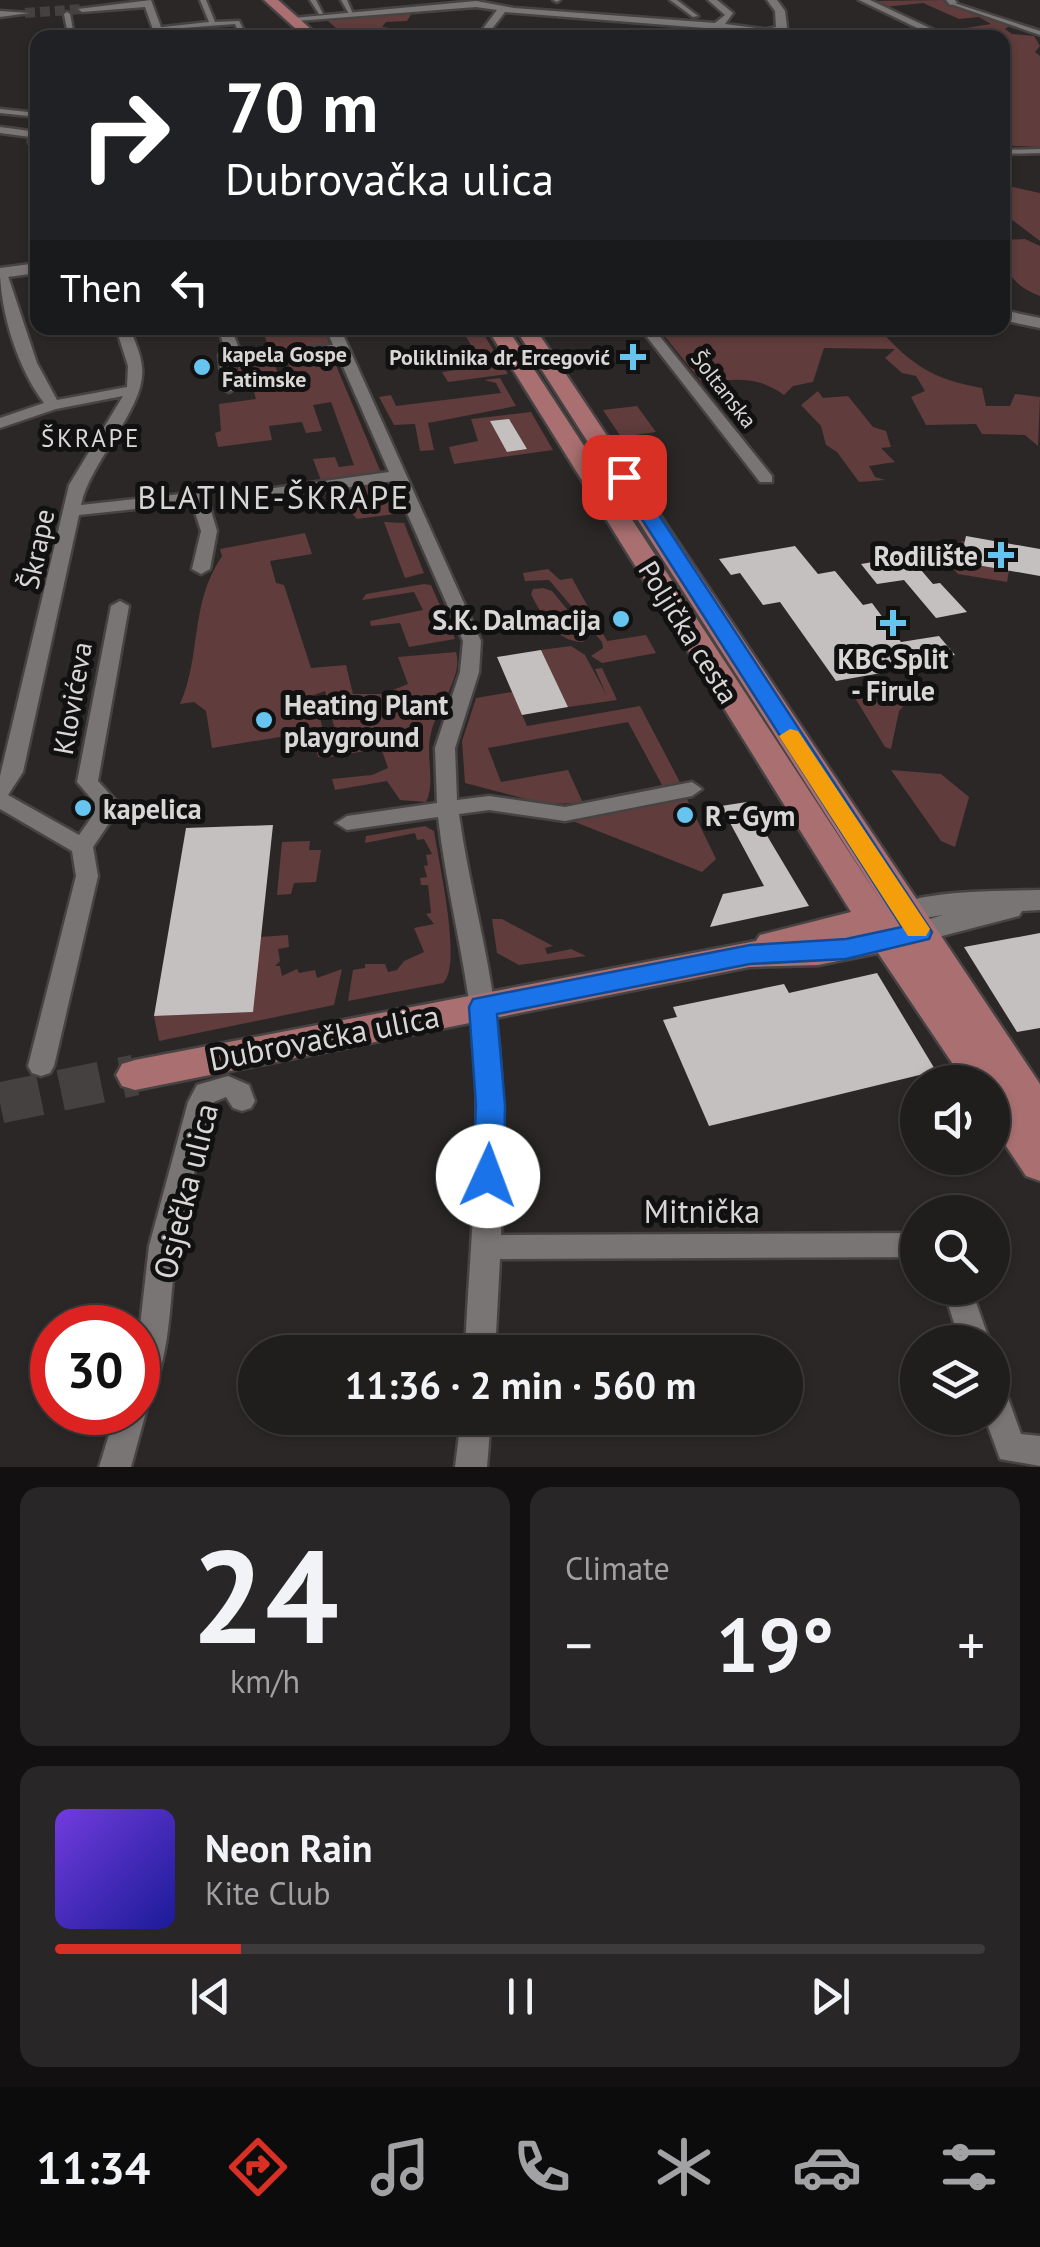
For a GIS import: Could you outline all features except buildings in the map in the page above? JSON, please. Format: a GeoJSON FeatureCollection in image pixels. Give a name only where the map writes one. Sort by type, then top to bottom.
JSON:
{"type":"FeatureCollection","features":[{"type":"Feature","properties":{"kind":"main road"},"geometry":{"type":"LineString","coordinates":[[270,0],[310,16]]}},
{"type":"Feature","properties":{"kind":"main road"},"geometry":{"type":"LineString","coordinates":[[286,0],[310,16],[322,30]]}},
{"type":"Feature","properties":{"kind":"main road"},"geometry":{"type":"LineString","coordinates":[[310,16],[313,30]]}},
{"type":"Feature","properties":{"kind":"main road","name":"Poljička cesta"},"geometry":{"type":"LineString","coordinates":[[502,335],[896,925],[1040,1116]]}},
{"type":"Feature","properties":{"kind":"main road","name":"Poljička cesta"},"geometry":{"type":"LineString","coordinates":[[529,335],[896,925],[975,1065]]}},
{"type":"Feature","properties":{"kind":"main road","name":"Dubrovačka ulica"},"geometry":{"type":"LineString","coordinates":[[135,1075],[750,954],[818,952],[896,925]]}},
{"type":"Feature","properties":{"kind":"main road"},"geometry":{"type":"LineString","coordinates":[[1010,1119],[1040,1164]]}},
{"type":"Feature","properties":{"kind":"street"},"geometry":{"type":"LineString","coordinates":[[64,0],[70,30]]}},
{"type":"Feature","properties":{"kind":"street"},"geometry":{"type":"LineString","coordinates":[[203,0],[214,24]]}},
{"type":"Feature","properties":{"kind":"street"},"geometry":{"type":"LineString","coordinates":[[313,0],[310,16],[448,10],[474,2],[502,10],[752,30]]}},
{"type":"Feature","properties":{"kind":"street"},"geometry":{"type":"LineString","coordinates":[[344,0],[351,13]]}},
{"type":"Feature","properties":{"kind":"street"},"geometry":{"type":"LineString","coordinates":[[673,0],[695,16]]}},
{"type":"Feature","properties":{"kind":"street"},"geometry":{"type":"LineString","coordinates":[[712,0],[730,15],[718,26]]}},
{"type":"Feature","properties":{"kind":"street"},"geometry":{"type":"LineString","coordinates":[[772,0],[780,11],[773,30]]}},
{"type":"Feature","properties":{"kind":"street"},"geometry":{"type":"LineString","coordinates":[[863,0],[929,30]]}},
{"type":"Feature","properties":{"kind":"street"},"geometry":{"type":"LineString","coordinates":[[82,9],[147,2],[158,30]]}},
{"type":"Feature","properties":{"kind":"street"},"geometry":{"type":"LineString","coordinates":[[952,2],[1040,33]]}},
{"type":"Feature","properties":{"kind":"street"},"geometry":{"type":"LineString","coordinates":[[629,18],[636,10],[633,5]]}},
{"type":"Feature","properties":{"kind":"street"},"geometry":{"type":"LineString","coordinates":[[486,30],[502,10]]}},
{"type":"Feature","properties":{"kind":"street"},"geometry":{"type":"LineString","coordinates":[[0,14],[25,13]]}},
{"type":"Feature","properties":{"kind":"street"},"geometry":{"type":"LineString","coordinates":[[177,30],[237,22],[242,30]]}},
{"type":"Feature","properties":{"kind":"street"},"geometry":{"type":"LineString","coordinates":[[0,111],[30,114]]}},
{"type":"Feature","properties":{"kind":"street"},"geometry":{"type":"LineString","coordinates":[[0,130],[30,138]]}},
{"type":"Feature","properties":{"kind":"street"},"geometry":{"type":"LineString","coordinates":[[1010,152],[1040,151]]}},
{"type":"Feature","properties":{"kind":"street"},"geometry":{"type":"LineString","coordinates":[[30,269],[0,273],[36,384],[53,405]]}},
{"type":"Feature","properties":{"kind":"street"},"geometry":{"type":"LineString","coordinates":[[1010,317],[1040,323]]}},
{"type":"Feature","properties":{"kind":"street"},"geometry":{"type":"LineString","coordinates":[[0,422],[53,405],[134,390],[135,366],[125,335]]}},
{"type":"Feature","properties":{"kind":"street"},"geometry":{"type":"LineString","coordinates":[[227,335],[233,351],[226,355],[229,388]]}},
{"type":"Feature","properties":{"kind":"street","name":"Šoltanska"},"geometry":{"type":"LineString","coordinates":[[652,335],[766,479]]}},
{"type":"Feature","properties":{"kind":"street"},"geometry":{"type":"LineString","coordinates":[[280,355],[338,340],[472,641],[473,665],[443,738],[483,1007],[490,1105],[481,1335]]}},
{"type":"Feature","properties":{"kind":"street","name":"Škrape"},"geometry":{"type":"LineString","coordinates":[[0,791],[14,772],[17,738],[41,662],[77,485],[94,450],[126,411],[134,390]]}},
{"type":"Feature","properties":{"kind":"street"},"geometry":{"type":"LineString","coordinates":[[260,495],[398,475]]}},
{"type":"Feature","properties":{"kind":"street"},"geometry":{"type":"LineString","coordinates":[[72,512],[199,497],[209,531],[202,569]]}},
{"type":"Feature","properties":{"kind":"street","name":"Klovićeva"},"geometry":{"type":"LineString","coordinates":[[41,1066],[87,876],[82,847],[106,802],[87,782],[120,606]]}},
{"type":"Feature","properties":{"kind":"street"},"geometry":{"type":"LineString","coordinates":[[347,823],[451,807],[517,804],[548,814],[565,814],[692,789]]}},
{"type":"Feature","properties":{"kind":"street"},"geometry":{"type":"LineString","coordinates":[[0,800],[82,847]]}},
{"type":"Feature","properties":{"kind":"street","name":"Dubrovačka ulica"},"geometry":{"type":"LineString","coordinates":[[896,925],[1032,902]]}},
{"type":"Feature","properties":{"kind":"street","name":"Osječka ulica"},"geometry":{"type":"LineString","coordinates":[[157,1305],[164,1246],[203,1096],[213,1088],[228,1086],[240,1092],[242,1102]]}},
{"type":"Feature","properties":{"kind":"street","name":"Mitnička"},"geometry":{"type":"LineString","coordinates":[[486,1248],[900,1245]]}},
{"type":"Feature","properties":{"kind":"street"},"geometry":{"type":"LineString","coordinates":[[114,1467],[124,1435]]}},
{"type":"Feature","properties":{"kind":"street"},"geometry":{"type":"LineString","coordinates":[[472,1467],[475,1435]]}},
{"type":"Feature","properties":{"kind":"street"},"geometry":{"type":"LineString","coordinates":[[1006,1435],[1011,1448],[1040,1451]]}},
{"type":"Feature","properties":{"kind":"shaded area"},"geometry":{"type":"Polygon","coordinates":[[[942,0],[1011,25],[1006,30],[953,30],[991,24],[979,17],[959,19],[923,3],[884,7],[871,1],[942,0]]]}},
{"type":"Feature","properties":{"kind":"shaded area"},"geometry":{"type":"Polygon","coordinates":[[[412,13],[407,21],[386,22],[382,27],[389,28],[386,30],[338,30],[328,21],[335,16],[412,13]]]}},
{"type":"Feature","properties":{"kind":"shaded area"},"geometry":{"type":"Polygon","coordinates":[[[1010,33],[1034,36],[1040,46],[1035,52],[1040,56],[1040,147],[1013,146],[1010,33]]]}},
{"type":"Feature","properties":{"kind":"shaded area"},"geometry":{"type":"Polygon","coordinates":[[[1010,187],[1040,193],[1040,241],[1011,219],[1010,187]]]}},
{"type":"Feature","properties":{"kind":"shaded area"},"geometry":{"type":"Polygon","coordinates":[[[1025,239],[1040,246],[1040,296],[1022,287],[1010,273],[1010,240],[1025,239]]]}},
{"type":"Feature","properties":{"kind":"shaded area"},"geometry":{"type":"Polygon","coordinates":[[[264,335],[326,335],[330,346],[270,353],[264,335]]]}},
{"type":"Feature","properties":{"kind":"shaded area"},"geometry":{"type":"Polygon","coordinates":[[[465,335],[484,335],[508,374],[448,382],[442,372],[483,366],[465,335]]]}},
{"type":"Feature","properties":{"kind":"shaded area"},"geometry":{"type":"Polygon","coordinates":[[[664,335],[885,335],[901,352],[936,375],[982,388],[986,406],[1010,406],[1015,394],[1040,397],[1038,446],[1025,435],[982,434],[976,424],[926,425],[911,397],[925,391],[916,376],[902,373],[885,358],[895,349],[824,348],[813,382],[793,386],[784,395],[765,384],[745,380],[703,384],[664,335]]]}},
{"type":"Feature","properties":{"kind":"shaded area"},"geometry":{"type":"Polygon","coordinates":[[[330,351],[382,475],[322,483],[313,459],[335,457],[339,467],[354,465],[331,402],[313,405],[322,431],[306,433],[302,422],[269,426],[272,440],[218,447],[215,433],[221,431],[219,404],[256,399],[252,385],[237,387],[238,362],[272,359],[285,389],[295,386],[286,357],[330,351]]]}},
{"type":"Feature","properties":{"kind":"shaded area"},"geometry":{"type":"Polygon","coordinates":[[[500,378],[516,406],[428,423],[434,450],[420,451],[415,424],[394,425],[379,397],[391,395],[396,406],[501,393],[496,383],[484,380],[500,378]]]}},
{"type":"Feature","properties":{"kind":"shaded area"},"geometry":{"type":"Polygon","coordinates":[[[818,391],[823,398],[848,396],[873,427],[886,431],[891,447],[881,448],[895,462],[869,466],[875,477],[885,480],[859,482],[837,452],[826,445],[821,426],[801,405],[818,391]]]}},
{"type":"Feature","properties":{"kind":"shaded area"},"geometry":{"type":"Polygon","coordinates":[[[637,406],[656,432],[621,437],[603,410],[637,406]]]}},
{"type":"Feature","properties":{"kind":"shaded area"},"geometry":{"type":"Polygon","coordinates":[[[531,412],[553,450],[454,464],[449,447],[478,441],[471,419],[531,412]]]}},
{"type":"Feature","properties":{"kind":"shaded area"},"geometry":{"type":"Polygon","coordinates":[[[388,482],[399,511],[395,514],[357,519],[345,506],[358,503],[353,489],[308,496],[388,482]]]}},
{"type":"Feature","properties":{"kind":"shaded area"},"geometry":{"type":"Polygon","coordinates":[[[384,522],[404,523],[424,573],[405,578],[384,522]]]}},
{"type":"Feature","properties":{"kind":"shaded area"},"geometry":{"type":"Polygon","coordinates":[[[305,533],[312,554],[270,561],[276,583],[284,585],[311,668],[346,665],[353,694],[383,694],[408,684],[398,657],[456,652],[453,682],[431,733],[426,802],[400,800],[387,781],[335,790],[332,779],[372,775],[388,768],[381,748],[318,757],[315,742],[307,743],[306,735],[335,730],[325,691],[314,695],[323,730],[212,748],[206,711],[194,702],[180,704],[200,611],[222,556],[220,549],[305,533]]]}},
{"type":"Feature","properties":{"kind":"shaded area"},"geometry":{"type":"Polygon","coordinates":[[[965,541],[960,562],[1009,571],[1007,582],[958,574],[933,546],[965,541]]]}},
{"type":"Feature","properties":{"kind":"shaded area"},"geometry":{"type":"Polygon","coordinates":[[[548,569],[560,580],[572,578],[607,641],[646,635],[656,653],[602,663],[591,656],[603,648],[602,642],[549,580],[525,581],[523,573],[548,569]]]}},
{"type":"Feature","properties":{"kind":"shaded area"},"geometry":{"type":"Polygon","coordinates":[[[431,585],[455,639],[409,647],[400,623],[371,626],[370,621],[423,610],[414,592],[362,600],[366,594],[431,585]]]}},
{"type":"Feature","properties":{"kind":"shaded area"},"geometry":{"type":"Polygon","coordinates":[[[533,589],[552,591],[584,630],[588,636],[583,642],[565,638],[545,619],[531,594],[533,589]]]}},
{"type":"Feature","properties":{"kind":"shaded area"},"geometry":{"type":"Polygon","coordinates":[[[571,646],[585,655],[607,696],[595,669],[602,668],[617,700],[568,707],[541,650],[571,646]]]}},
{"type":"Feature","properties":{"kind":"shaded area"},"geometry":{"type":"Polygon","coordinates":[[[512,692],[527,726],[640,706],[683,788],[610,802],[607,796],[662,785],[628,722],[488,748],[501,782],[568,770],[583,803],[545,804],[465,783],[462,741],[476,698],[512,692]]]}},
{"type":"Feature","properties":{"kind":"shaded area"},"geometry":{"type":"Polygon","coordinates":[[[912,697],[899,711],[891,749],[885,747],[855,698],[912,697]]]}},
{"type":"Feature","properties":{"kind":"shaded area"},"geometry":{"type":"Polygon","coordinates":[[[891,770],[941,774],[969,797],[955,847],[941,841],[891,770]]]}},
{"type":"Feature","properties":{"kind":"shaded area"},"geometry":{"type":"Polygon","coordinates":[[[687,799],[716,859],[702,872],[570,820],[687,799]]]}},
{"type":"Feature","properties":{"kind":"shaded area"},"geometry":{"type":"Polygon","coordinates":[[[425,826],[434,831],[444,887],[450,935],[449,973],[443,983],[348,1001],[353,970],[365,968],[365,964],[385,964],[388,972],[397,970],[404,961],[424,952],[414,928],[434,924],[426,914],[431,913],[428,885],[421,885],[420,878],[427,877],[426,855],[432,854],[424,839],[417,840],[415,833],[365,843],[366,836],[425,826]]]}},
{"type":"Feature","properties":{"kind":"shaded area"},"geometry":{"type":"Polygon","coordinates":[[[310,841],[309,850],[321,850],[316,882],[294,883],[291,894],[277,895],[282,842],[310,841]]]}},
{"type":"Feature","properties":{"kind":"shaded area"},"geometry":{"type":"Polygon","coordinates":[[[492,919],[502,919],[553,946],[545,948],[547,954],[571,949],[586,956],[519,965],[497,953],[492,919]]]}},
{"type":"Feature","properties":{"kind":"shaded area"},"geometry":{"type":"Polygon","coordinates":[[[288,935],[289,947],[278,949],[280,961],[275,966],[280,966],[282,976],[297,969],[299,973],[315,970],[317,978],[342,969],[334,1005],[159,1041],[154,1016],[252,1012],[260,937],[288,935]]]}},
{"type":"Feature","properties":{"kind":"waterway"},"geometry":{"type":"LineString","coordinates":[[1010,150],[1040,150]]}},
{"type":"Feature","properties":{"kind":"tunnel"},"geometry":{"type":"LineString","coordinates":[[25,13],[82,9]]}},
{"type":"Feature","properties":{"kind":"tunnel"},"geometry":{"type":"LineString","coordinates":[[0,1103],[135,1075]]}},
{"type":"Feature","properties":{"kind":"slow traffic"},"geometry":{"type":"LineString","coordinates":[[790,736],[917,929]]}},
{"type":"Feature","properties":{"kind":"place","name":"Poliklinika dr. Ercegović"},"geometry":{"type":"Point","coordinates":[633,357]}},
{"type":"Feature","properties":{"kind":"place","name":"kapela Gospe Fatimske"},"geometry":{"type":"Point","coordinates":[202,367]}},
{"type":"Feature","properties":{"kind":"place","name":"Rodilište"},"geometry":{"type":"Point","coordinates":[1001,555]}},
{"type":"Feature","properties":{"kind":"place","name":"S.K. Dalmacija"},"geometry":{"type":"Point","coordinates":[621,619]}},
{"type":"Feature","properties":{"kind":"place","name":"KBC Split - Firule"},"geometry":{"type":"Point","coordinates":[893,623]}},
{"type":"Feature","properties":{"kind":"place","name":"Heating Plant playground"},"geometry":{"type":"Point","coordinates":[264,720]}},
{"type":"Feature","properties":{"kind":"place","name":"kapelica"},"geometry":{"type":"Point","coordinates":[83,808]}},
{"type":"Feature","properties":{"kind":"place","name":"R - Gym"},"geometry":{"type":"Point","coordinates":[685,815]}},
{"type":"Feature","properties":{"kind":"district","name":"ŠKRAPE"},"geometry":{"type":"Point","coordinates":[91,438]}},
{"type":"Feature","properties":{"kind":"district","name":"BLATINE-ŠKRAPE"},"geometry":{"type":"Point","coordinates":[274,497]}},
{"type":"Feature","properties":{"kind":"route"},"geometry":{"type":"LineString","coordinates":[[488,1176],[490,1105],[483,1007],[750,954],[793,955],[846,949],[919,932],[624,477]]}}]}
